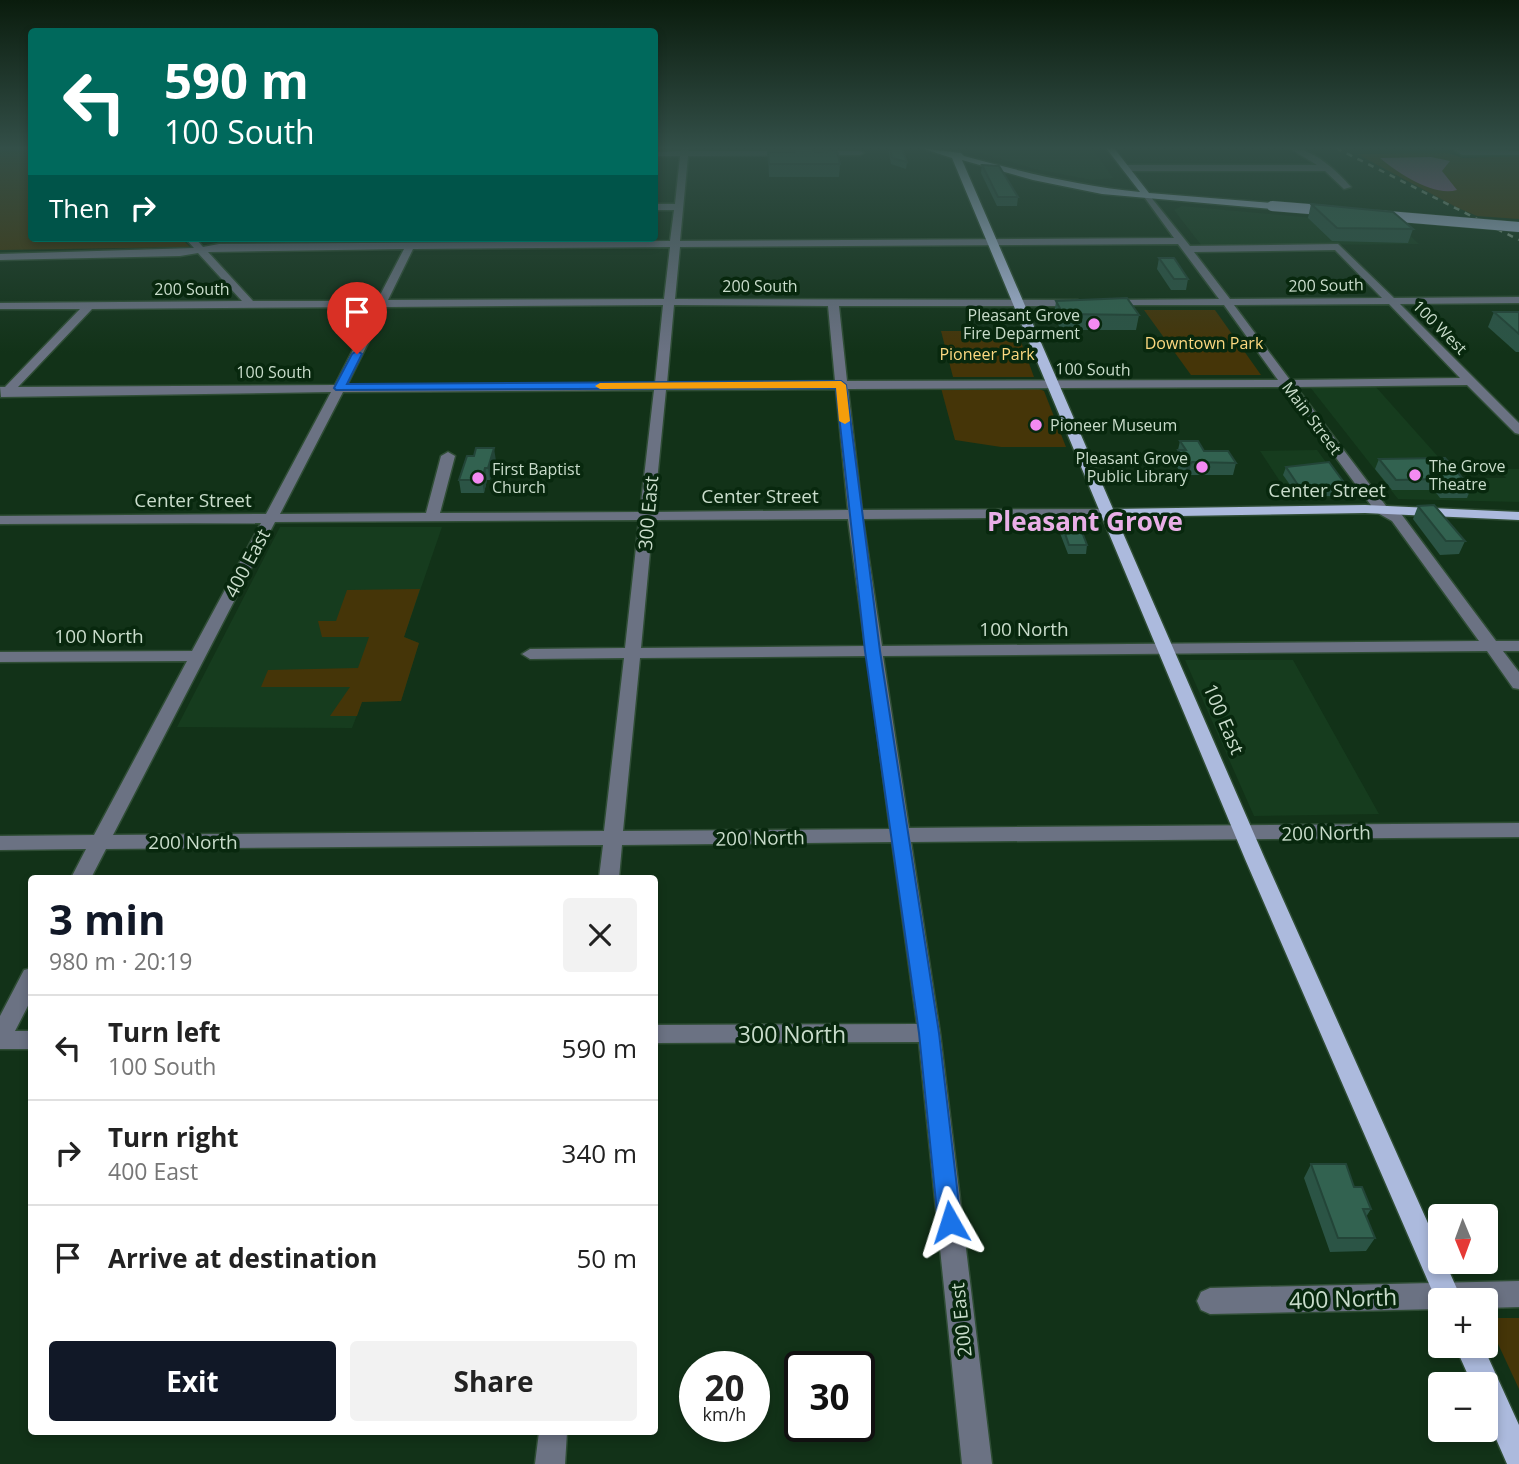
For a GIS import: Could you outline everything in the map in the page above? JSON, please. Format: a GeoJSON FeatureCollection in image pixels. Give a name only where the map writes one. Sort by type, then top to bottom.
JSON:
{"type":"FeatureCollection","features":[{"type":"Feature","properties":{"kind":"main road","name":"100 East"},"geometry":{"type":"LineString","coordinates":[[982,216],[1244,834],[1444,1288]]}},
{"type":"Feature","properties":{"kind":"main road"},"geometry":{"type":"LineString","coordinates":[[1395,216],[1519,227]]}},
{"type":"Feature","properties":{"kind":"main road","name":"Center Street"},"geometry":{"type":"LineString","coordinates":[[1108,513],[1381,509],[1519,516]]}},
{"type":"Feature","properties":{"kind":"main road"},"geometry":{"type":"LineString","coordinates":[[1474,1358],[1519,1458]]}},
{"type":"Feature","properties":{"kind":"street","name":"300 East"},"geometry":{"type":"LineString","coordinates":[[610,875],[677,216]]}},
{"type":"Feature","properties":{"kind":"street","name":"Main Street"},"geometry":{"type":"LineString","coordinates":[[1160,216],[1228,302],[1381,509],[1397,518],[1519,684]]}},
{"type":"Feature","properties":{"kind":"street"},"geometry":{"type":"LineString","coordinates":[[194,242],[251,305]]}},
{"type":"Feature","properties":{"kind":"street"},"geometry":{"type":"LineString","coordinates":[[0,257],[157,254],[219,247],[356,242],[410,246],[993,243],[1184,245]]}},
{"type":"Feature","properties":{"kind":"street","name":"100 West"},"geometry":{"type":"LineString","coordinates":[[1184,245],[1338,247],[1519,430]]}},
{"type":"Feature","properties":{"kind":"street","name":"400 East"},"geometry":{"type":"LineString","coordinates":[[83,875],[340,388],[410,246]]}},
{"type":"Feature","properties":{"kind":"street","name":"200 South"},"geometry":{"type":"LineString","coordinates":[[0,306],[1519,300]]}},
{"type":"Feature","properties":{"kind":"street","name":"200 East"},"geometry":{"type":"LineString","coordinates":[[833,302],[855,515],[929,1033],[977,1464]]}},
{"type":"Feature","properties":{"kind":"street"},"geometry":{"type":"LineString","coordinates":[[3,393],[89,306]]}},
{"type":"Feature","properties":{"kind":"street","name":"100 South"},"geometry":{"type":"LineString","coordinates":[[3,393],[340,388],[1054,384],[1136,386],[1285,382],[1471,382]]}},
{"type":"Feature","properties":{"kind":"street"},"geometry":{"type":"LineString","coordinates":[[432,519],[448,456]]}},
{"type":"Feature","properties":{"kind":"street","name":"Center Street"},"geometry":{"type":"LineString","coordinates":[[0,520],[1108,513]]}},
{"type":"Feature","properties":{"kind":"street","name":"100 North"},"geometry":{"type":"LineString","coordinates":[[530,653],[1519,646]]}},
{"type":"Feature","properties":{"kind":"street","name":"100 North"},"geometry":{"type":"LineString","coordinates":[[0,657],[197,656]]}},
{"type":"Feature","properties":{"kind":"street","name":"200 North"},"geometry":{"type":"LineString","coordinates":[[0,843],[614,840],[1519,830]]}},
{"type":"Feature","properties":{"kind":"street"},"geometry":{"type":"LineString","coordinates":[[28,984],[0,1039],[28,1040]]}},
{"type":"Feature","properties":{"kind":"street","name":"300 North"},"geometry":{"type":"LineString","coordinates":[[658,1034],[929,1033]]}},
{"type":"Feature","properties":{"kind":"street","name":"400 North"},"geometry":{"type":"LineString","coordinates":[[1498,1295],[1519,1294]]}},
{"type":"Feature","properties":{"kind":"street","name":"400 North"},"geometry":{"type":"LineString","coordinates":[[1210,1301],[1428,1298]]}},
{"type":"Feature","properties":{"kind":"street"},"geometry":{"type":"LineString","coordinates":[[550,1464],[554,1435]]}},
{"type":"Feature","properties":{"kind":"shaded area"},"geometry":{"type":"Polygon","coordinates":[[[1179,216],[1294,216],[1400,226],[1419,244],[1202,246],[1179,216]]]}},
{"type":"Feature","properties":{"kind":"shaded area"},"geometry":{"type":"Polygon","coordinates":[[[1375,386],[1457,478],[1506,478],[1498,469],[1519,469],[1519,502],[1398,499],[1310,387],[1375,386]]]}},
{"type":"Feature","properties":{"kind":"shaded area"},"geometry":{"type":"Polygon","coordinates":[[[1317,450],[1352,497],[1291,498],[1260,451],[1317,450]]]}},
{"type":"Feature","properties":{"kind":"shaded area"},"geometry":{"type":"Polygon","coordinates":[[[280,527],[442,527],[404,637],[419,643],[401,701],[362,702],[352,728],[177,727],[280,527]]]}},
{"type":"Feature","properties":{"kind":"shaded area"},"geometry":{"type":"Polygon","coordinates":[[[1185,660],[1293,660],[1379,814],[1254,816],[1185,660]]]}},
{"type":"Feature","properties":{"kind":"green space"},"geometry":{"type":"Polygon","coordinates":[[[0,216],[28,216],[28,242],[185,242],[190,247],[0,250],[0,216]]]}},
{"type":"Feature","properties":{"kind":"green space"},"geometry":{"type":"Polygon","coordinates":[[[1481,216],[1519,216],[1519,219],[1481,216]]]}},
{"type":"Feature","properties":{"kind":"green space","name":"Downtown Park"},"geometry":{"type":"Polygon","coordinates":[[[1144,310],[1215,310],[1261,375],[1191,375],[1144,310]]]}},
{"type":"Feature","properties":{"kind":"green space","name":"Pioneer Park"},"geometry":{"type":"Polygon","coordinates":[[[941,331],[1017,331],[1034,377],[953,377],[941,331]]]}},
{"type":"Feature","properties":{"kind":"green space","name":"Pioneer Park"},"geometry":{"type":"Polygon","coordinates":[[[941,388],[1037,388],[1044,391],[1066,447],[1001,447],[955,440],[941,388]]]}},
{"type":"Feature","properties":{"kind":"green space"},"geometry":{"type":"Polygon","coordinates":[[[420,589],[404,637],[419,643],[401,701],[362,702],[357,716],[330,716],[350,687],[261,687],[268,670],[358,668],[369,637],[322,637],[318,621],[336,621],[347,590],[420,589]]]}},
{"type":"Feature","properties":{"kind":"green space"},"geometry":{"type":"Polygon","coordinates":[[[1498,1318],[1519,1318],[1519,1389],[1498,1344],[1498,1318]]]}},
{"type":"Feature","properties":{"kind":"building"},"geometry":{"type":"Polygon","coordinates":[[[1324,216],[1398,216],[1413,229],[1337,228],[1324,216]]]}},
{"type":"Feature","properties":{"kind":"building"},"geometry":{"type":"Polygon","coordinates":[[[1159,258],[1174,258],[1188,279],[1174,279],[1159,258]]]}},
{"type":"Feature","properties":{"kind":"building"},"geometry":{"type":"Polygon","coordinates":[[[1127,298],[1139,315],[1063,314],[1056,301],[1127,298]]]}},
{"type":"Feature","properties":{"kind":"building"},"geometry":{"type":"Polygon","coordinates":[[[1494,312],[1519,312],[1519,334],[1494,312]]]}},
{"type":"Feature","properties":{"kind":"building"},"geometry":{"type":"Polygon","coordinates":[[[1180,441],[1198,441],[1204,451],[1228,451],[1236,463],[1192,462],[1187,466],[1178,450],[1186,450],[1180,441]]]}},
{"type":"Feature","properties":{"kind":"building"},"geometry":{"type":"Polygon","coordinates":[[[476,448],[494,448],[482,480],[459,480],[467,456],[474,456],[476,448]]]}},
{"type":"Feature","properties":{"kind":"building"},"geometry":{"type":"Polygon","coordinates":[[[1445,458],[1471,488],[1444,487],[1438,479],[1396,480],[1379,459],[1445,458]]]}},
{"type":"Feature","properties":{"kind":"building"},"geometry":{"type":"Polygon","coordinates":[[[1329,462],[1348,488],[1300,488],[1286,467],[1329,462]]]}},
{"type":"Feature","properties":{"kind":"building"},"geometry":{"type":"Polygon","coordinates":[[[1434,505],[1465,541],[1446,541],[1418,506],[1434,505]]]}},
{"type":"Feature","properties":{"kind":"building"},"geometry":{"type":"Polygon","coordinates":[[[1060,519],[1077,519],[1087,545],[1069,545],[1060,519]]]}},
{"type":"Feature","properties":{"kind":"building"},"geometry":{"type":"Polygon","coordinates":[[[1311,1164],[1346,1164],[1354,1187],[1362,1187],[1371,1209],[1363,1209],[1375,1238],[1338,1238],[1311,1164]]]}},
{"type":"Feature","properties":{"kind":"railway"},"geometry":{"type":"LineString","coordinates":[[1472,216],[1519,240]]}},
{"type":"Feature","properties":{"kind":"slow traffic"},"geometry":{"type":"LineString","coordinates":[[600,386],[841,385],[845,421]]}},
{"type":"Feature","properties":{"kind":"place","name":"Pleasant Grove Fire Deparment"},"geometry":{"type":"Point","coordinates":[1094,324]}},
{"type":"Feature","properties":{"kind":"place","name":"Pioneer Museum"},"geometry":{"type":"Point","coordinates":[1036,425]}},
{"type":"Feature","properties":{"kind":"place","name":"Pleasant Grove Public Library"},"geometry":{"type":"Point","coordinates":[1202,467]}},
{"type":"Feature","properties":{"kind":"place","name":"The Grove Theatre"},"geometry":{"type":"Point","coordinates":[1415,475]}},
{"type":"Feature","properties":{"kind":"place","name":"First Baptist Church"},"geometry":{"type":"Point","coordinates":[478,478]}},
{"type":"Feature","properties":{"kind":"district","name":"Pleasant Grove"},"geometry":{"type":"Point","coordinates":[1085,521]}},
{"type":"Feature","properties":{"kind":"route"},"geometry":{"type":"LineString","coordinates":[[357,354],[340,388],[841,385],[873,651],[929,1033],[950,1222]]}}]}
